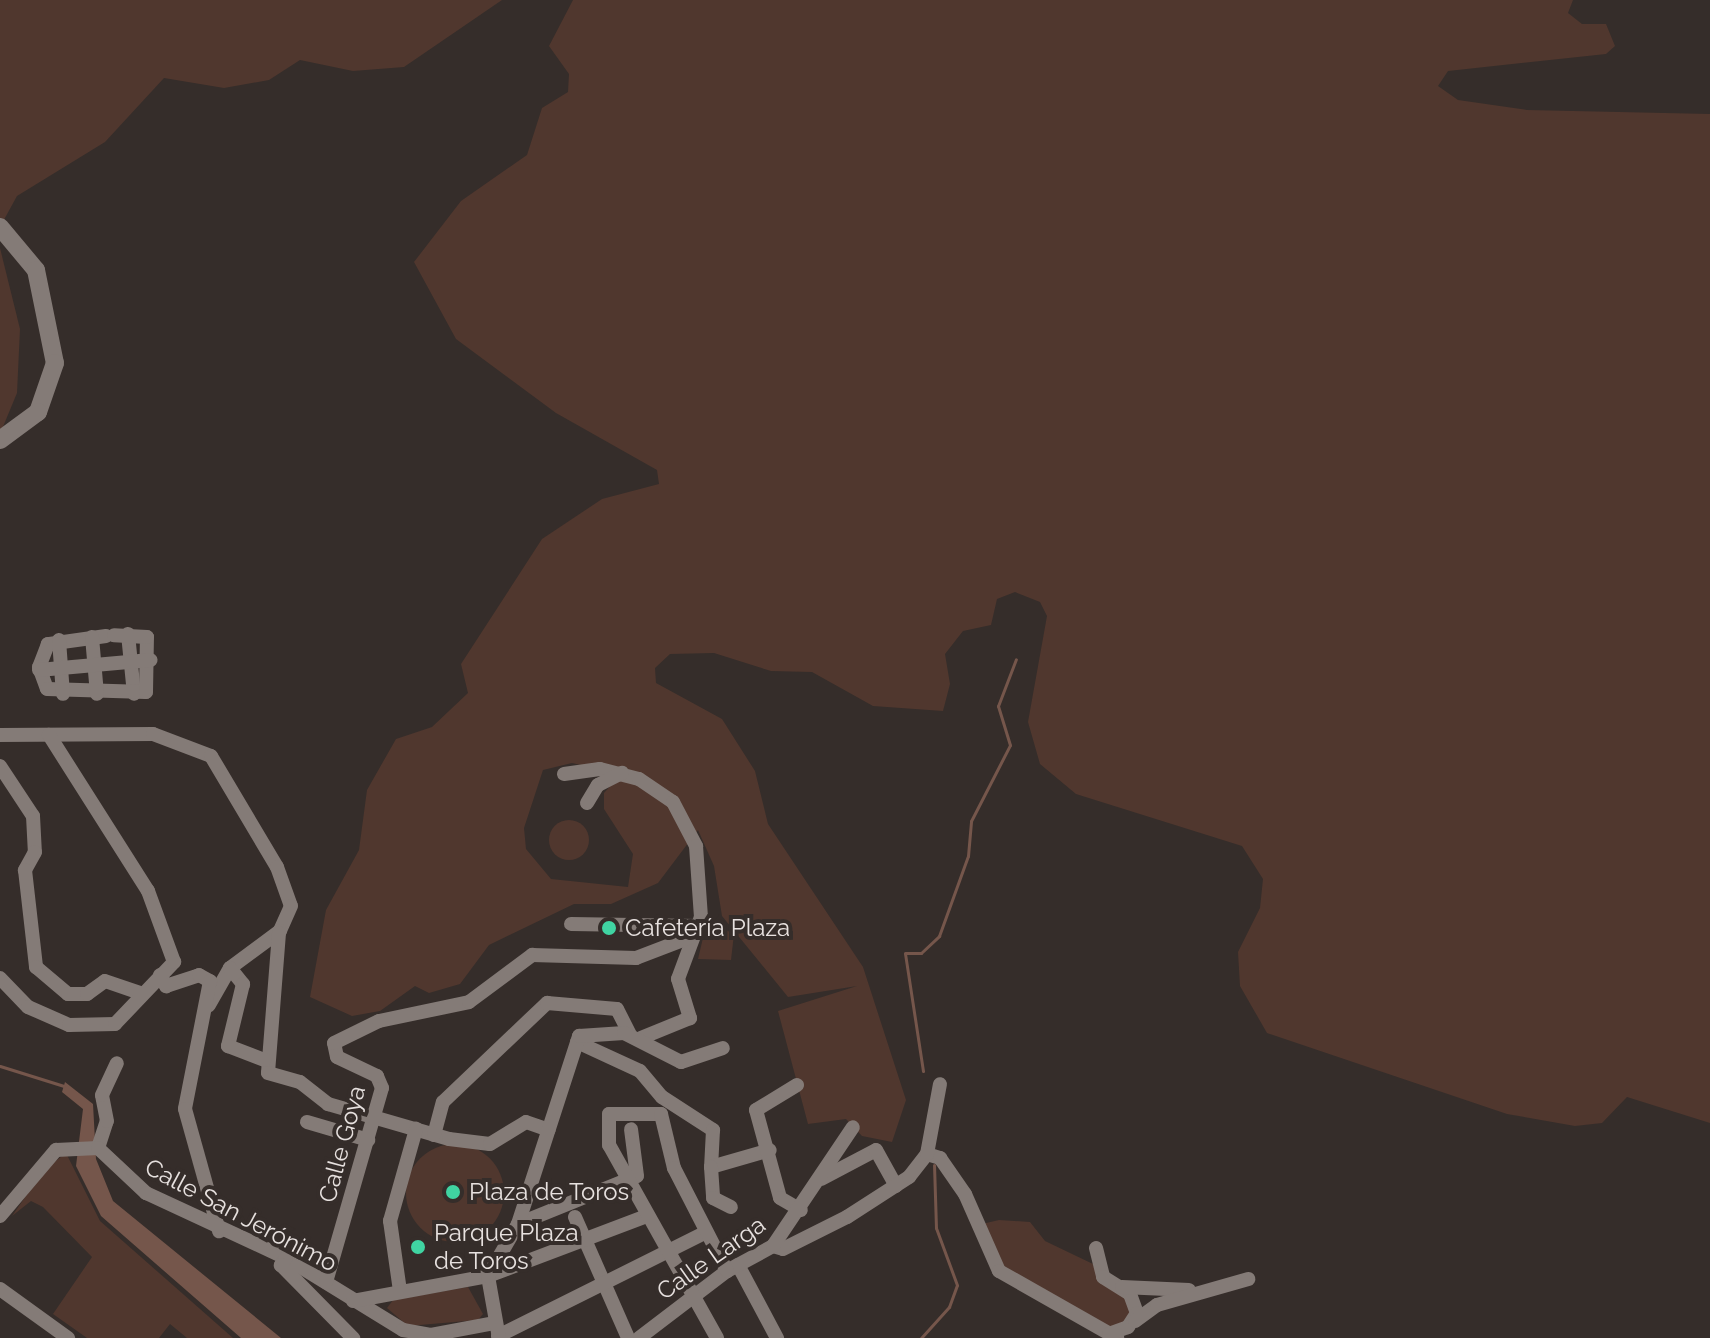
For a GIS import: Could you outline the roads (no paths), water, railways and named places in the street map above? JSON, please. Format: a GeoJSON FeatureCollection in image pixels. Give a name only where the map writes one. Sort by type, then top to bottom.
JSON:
{"type":"FeatureCollection","features":[{"type":"Feature","properties":{"kind":"main road"},"geometry":{"type":"LineString","coordinates":[[0,227],[36,270],[55,363],[38,412],[0,440]]}},
{"type":"Feature","properties":{"kind":"street"},"geometry":{"type":"LineString","coordinates":[[110,635],[131,662],[134,694]]}},
{"type":"Feature","properties":{"kind":"street"},"geometry":{"type":"LineString","coordinates":[[97,694],[110,635]]}},
{"type":"Feature","properties":{"kind":"street"},"geometry":{"type":"LineString","coordinates":[[110,635],[147,637],[151,684],[134,694],[63,694],[47,689],[39,670],[42,649],[59,640],[110,635]]}},
{"type":"Feature","properties":{"kind":"street"},"geometry":{"type":"LineString","coordinates":[[59,640],[63,694]]}},
{"type":"Feature","properties":{"kind":"street"},"geometry":{"type":"LineString","coordinates":[[39,670],[151,660]]}},
{"type":"Feature","properties":{"kind":"street"},"geometry":{"type":"LineString","coordinates":[[0,735],[153,734],[211,756],[277,867],[291,906],[274,951],[281,979],[264,1060],[268,1073],[300,1082],[328,1104],[434,1135],[482,1145],[526,1122],[549,1130]]}},
{"type":"Feature","properties":{"kind":"street"},"geometry":{"type":"LineString","coordinates":[[0,978],[28,1007],[69,1025],[115,1024],[139,993],[174,962],[148,891],[49,735]]}},
{"type":"Feature","properties":{"kind":"street"},"geometry":{"type":"LineString","coordinates":[[0,766],[33,816],[35,852],[25,870],[36,967],[68,994],[87,994],[105,981],[139,993]]}},
{"type":"Feature","properties":{"kind":"street"},"geometry":{"type":"LineString","coordinates":[[587,803],[598,785],[622,773]]}},
{"type":"Feature","properties":{"kind":"street"},"geometry":{"type":"LineString","coordinates":[[564,774],[622,773],[654,788],[687,822],[702,908],[678,979],[690,1018],[635,1036]]}},
{"type":"Feature","properties":{"kind":"street"},"geometry":{"type":"LineString","coordinates":[[571,924],[692,932]]}},
{"type":"Feature","properties":{"kind":"street"},"geometry":{"type":"LineString","coordinates":[[219,1231],[185,1109],[189,1066],[209,1005],[230,968],[280,931]]}},
{"type":"Feature","properties":{"kind":"street","name":"Calle Goya"},"geometry":{"type":"LineString","coordinates":[[326,1282],[375,1118],[382,1081],[337,1057],[334,1043],[379,1021],[469,1002],[532,955],[636,958],[692,932]]}},
{"type":"Feature","properties":{"kind":"street"},"geometry":{"type":"LineString","coordinates":[[230,968],[243,984],[228,1046],[264,1060]]}},
{"type":"Feature","properties":{"kind":"street"},"geometry":{"type":"LineString","coordinates":[[160,975],[166,986],[207,978],[209,1005]]}},
{"type":"Feature","properties":{"kind":"street"},"geometry":{"type":"LineString","coordinates":[[434,1135],[443,1102],[547,1003],[617,1009],[635,1036]]}},
{"type":"Feature","properties":{"kind":"street"},"geometry":{"type":"LineString","coordinates":[[497,1332],[488,1293],[492,1270],[518,1224],[577,1042],[591,1031],[635,1036],[681,1062],[723,1048]]}},
{"type":"Feature","properties":{"kind":"street"},"geometry":{"type":"LineString","coordinates":[[577,1042],[640,1071],[662,1097],[713,1130],[713,1198],[731,1207]]}},
{"type":"Feature","properties":{"kind":"street"},"geometry":{"type":"LineString","coordinates":[[0,1216],[48,1156],[91,1147],[107,1121],[102,1095],[117,1063]]}},
{"type":"Feature","properties":{"kind":"street"},"geometry":{"type":"LineString","coordinates":[[773,1246],[783,1249],[896,1186],[927,1154],[940,1084]]}},
{"type":"Feature","properties":{"kind":"street"},"geometry":{"type":"LineString","coordinates":[[797,1085],[756,1110],[770,1150],[780,1198],[801,1210]]}},
{"type":"Feature","properties":{"kind":"street"},"geometry":{"type":"LineString","coordinates":[[717,1338],[691,1297],[630,1178],[609,1145],[609,1114],[661,1114],[674,1168],[703,1234],[732,1268],[777,1338]]}},
{"type":"Feature","properties":{"kind":"street"},"geometry":{"type":"LineString","coordinates":[[307,1122],[368,1140]]}},
{"type":"Feature","properties":{"kind":"street","name":"Calle Larga"},"geometry":{"type":"LineString","coordinates":[[639,1338],[732,1268],[773,1246],[801,1210],[853,1127]]}},
{"type":"Feature","properties":{"kind":"street"},"geometry":{"type":"LineString","coordinates":[[400,1291],[390,1221],[416,1129]]}},
{"type":"Feature","properties":{"kind":"street"},"geometry":{"type":"LineString","coordinates":[[518,1224],[637,1176],[631,1129]]}},
{"type":"Feature","properties":{"kind":"street","name":"Calle San Jerónimo"},"geometry":{"type":"LineString","coordinates":[[91,1147],[131,1183],[219,1231],[286,1258],[353,1301],[417,1334],[497,1332],[703,1234]]}},
{"type":"Feature","properties":{"kind":"street"},"geometry":{"type":"LineString","coordinates":[[711,1167],[770,1150]]}},
{"type":"Feature","properties":{"kind":"street"},"geometry":{"type":"LineString","coordinates":[[817,1181],[876,1150],[896,1186]]}},
{"type":"Feature","properties":{"kind":"street"},"geometry":{"type":"LineString","coordinates":[[927,1154],[940,1158],[965,1194],[999,1271],[1113,1336],[1135,1321],[1207,1289],[1248,1279]]}},
{"type":"Feature","properties":{"kind":"street"},"geometry":{"type":"LineString","coordinates":[[353,1301],[462,1280],[647,1216]]}},
{"type":"Feature","properties":{"kind":"street"},"geometry":{"type":"LineString","coordinates":[[575,1217],[628,1338]]}},
{"type":"Feature","properties":{"kind":"street"},"geometry":{"type":"LineString","coordinates":[[1096,1248],[1103,1277],[1122,1287],[1133,1299],[1135,1321]]}},
{"type":"Feature","properties":{"kind":"street"},"geometry":{"type":"LineString","coordinates":[[286,1258],[281,1265],[353,1338]]}},
{"type":"Feature","properties":{"kind":"street"},"geometry":{"type":"LineString","coordinates":[[462,1280],[488,1293]]}},
{"type":"Feature","properties":{"kind":"street"},"geometry":{"type":"LineString","coordinates":[[1122,1287],[1207,1289]]}},
{"type":"Feature","properties":{"kind":"street"},"geometry":{"type":"LineString","coordinates":[[0,1289],[68,1338]]}},
{"type":"Feature","properties":{"kind":"waterway"},"geometry":{"type":"LineString","coordinates":[[923,1071],[905,953],[921,953],[939,936],[968,856],[971,821],[1010,745],[998,706],[1016,659]]}},
{"type":"Feature","properties":{"kind":"waterway"},"geometry":{"type":"LineString","coordinates":[[0,1066],[64,1086]]}},
{"type":"Feature","properties":{"kind":"waterway"},"geometry":{"type":"LineString","coordinates":[[921,1338],[949,1307],[957,1285],[936,1228],[934,1165]]}},
{"type":"Feature","properties":{"kind":"place","name":"Cafetería Plaza"},"geometry":{"type":"Point","coordinates":[609,928]}},
{"type":"Feature","properties":{"kind":"place","name":"Plaza de Toros"},"geometry":{"type":"Point","coordinates":[453,1192]}},
{"type":"Feature","properties":{"kind":"place","name":"Parque Plaza de Toros"},"geometry":{"type":"Point","coordinates":[418,1247]}}]}
